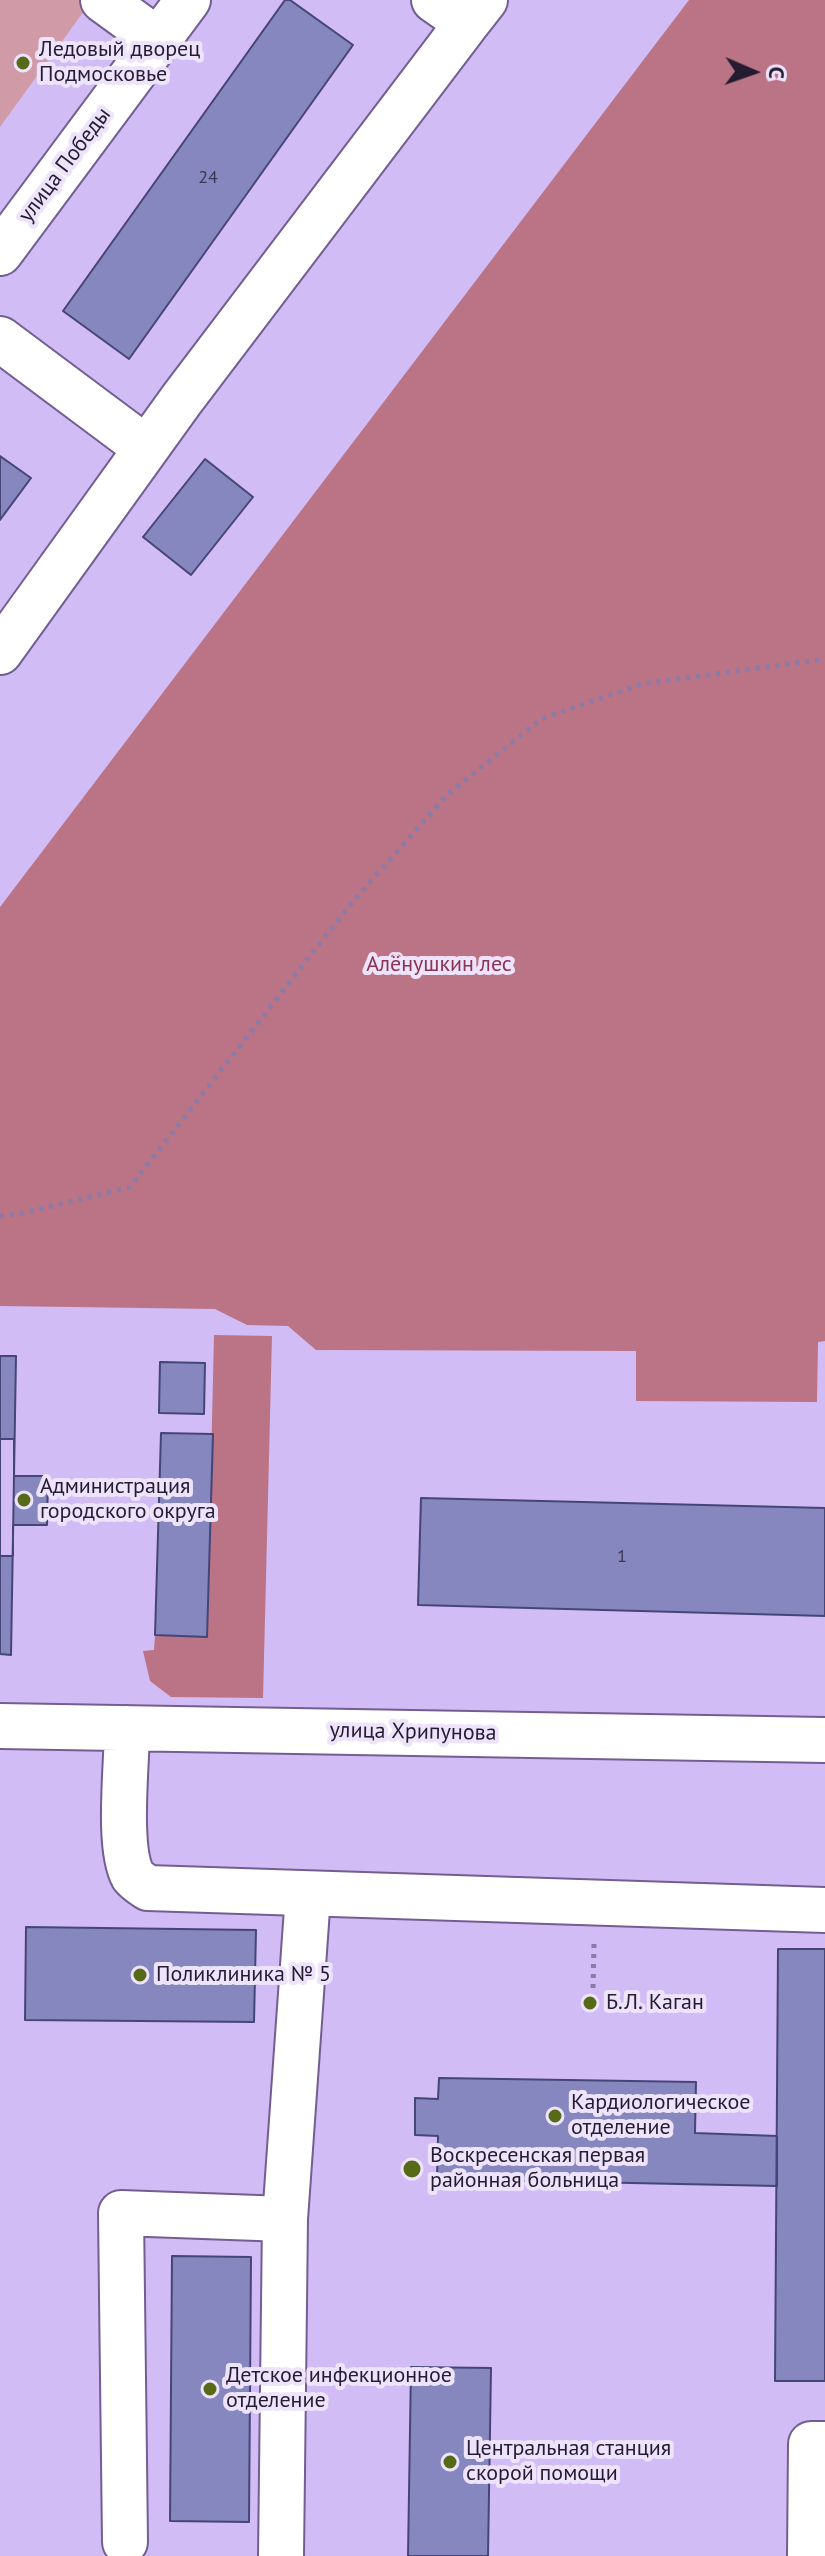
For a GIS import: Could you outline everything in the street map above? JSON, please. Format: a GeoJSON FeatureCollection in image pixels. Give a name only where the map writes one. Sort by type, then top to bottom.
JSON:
{"type":"FeatureCollection","features":[{"type":"Feature","properties":{"kind":"street"},"geometry":{"type":"LineString","coordinates":[[103,0],[158,40]]}},
{"type":"Feature","properties":{"kind":"street","name":"улица Победы"},"geometry":{"type":"LineString","coordinates":[[0,253],[188,0]]}},
{"type":"Feature","properties":{"kind":"street"},"geometry":{"type":"LineString","coordinates":[[0,652],[462,8]]}},
{"type":"Feature","properties":{"kind":"street"},"geometry":{"type":"LineString","coordinates":[[0,339],[146,448]]}},
{"type":"Feature","properties":{"kind":"street","name":"улица Хрипунова"},"geometry":{"type":"LineString","coordinates":[[0,1726],[825,1740]]}},
{"type":"Feature","properties":{"kind":"street"},"geometry":{"type":"LineString","coordinates":[[127,1728],[125,1840],[135,1879],[148,1888],[825,1910]]}},
{"type":"Feature","properties":{"kind":"street"},"geometry":{"type":"LineString","coordinates":[[281,2556],[285,2219],[308,1895]]}},
{"type":"Feature","properties":{"kind":"street"},"geometry":{"type":"LineString","coordinates":[[125,2542],[121,2213],[285,2219]]}},
{"type":"Feature","properties":{"kind":"street"},"geometry":{"type":"LineString","coordinates":[[810,2556],[811,2444],[825,2444]]}},
{"type":"Feature","properties":{"kind":"path"},"geometry":{"type":"LineString","coordinates":[[0,1216],[130,1187],[349,906],[447,795],[541,719],[642,684],[825,659]]}},
{"type":"Feature","properties":{"kind":"shaded area","name":"Ледовый дворец Подмосковье"},"geometry":{"type":"Polygon","coordinates":[[[0,0],[92,0],[0,127],[0,0]]]}},
{"type":"Feature","properties":{"kind":"green space","name":"Алёнушкин лес"},"geometry":{"type":"Polygon","coordinates":[[[689,0],[825,0],[825,1341],[818,1342],[817,1402],[636,1401],[636,1351],[316,1350],[288,1326],[247,1325],[215,1309],[0,1306],[0,907],[689,0]]]}},
{"type":"Feature","properties":{"kind":"green space"},"geometry":{"type":"Polygon","coordinates":[[[214,1335],[272,1336],[263,1698],[171,1697],[150,1681],[143,1651],[154,1650],[155,1635],[207,1636],[214,1335]]]}},
{"type":"Feature","properties":{"kind":"building"},"geometry":{"type":"Polygon","coordinates":[[[285,0],[290,0],[353,45],[129,359],[63,311],[285,0]]]}},
{"type":"Feature","properties":{"kind":"building"},"geometry":{"type":"Polygon","coordinates":[[[0,456],[31,478],[0,520],[0,456]]]}},
{"type":"Feature","properties":{"kind":"building"},"geometry":{"type":"Polygon","coordinates":[[[205,459],[253,497],[191,575],[143,537],[205,459]]]}},
{"type":"Feature","properties":{"kind":"building"},"geometry":{"type":"Polygon","coordinates":[[[0,1356],[16,1356],[11,1655],[0,1654],[0,1356]]]}},
{"type":"Feature","properties":{"kind":"building"},"geometry":{"type":"Polygon","coordinates":[[[160,1362],[205,1363],[204,1414],[159,1413],[160,1362]]]}},
{"type":"Feature","properties":{"kind":"building"},"geometry":{"type":"Polygon","coordinates":[[[161,1433],[213,1434],[207,1637],[155,1635],[161,1433]]]}},
{"type":"Feature","properties":{"kind":"building","name":"Администрация городского округа"},"geometry":{"type":"Polygon","coordinates":[[[0,1439],[14,1439],[14,1476],[48,1476],[47,1525],[13,1525],[13,1556],[0,1556],[0,1439]]]}},
{"type":"Feature","properties":{"kind":"building"},"geometry":{"type":"Polygon","coordinates":[[[421,1498],[825,1508],[825,1616],[418,1605],[421,1498]]]}},
{"type":"Feature","properties":{"kind":"building","name":"Поликлиника № 5"},"geometry":{"type":"Polygon","coordinates":[[[26,1927],[256,1930],[254,2022],[25,2020],[26,1927]]]}},
{"type":"Feature","properties":{"kind":"building"},"geometry":{"type":"Polygon","coordinates":[[[778,1949],[825,1949],[825,2381],[775,2381],[778,1949]]]}},
{"type":"Feature","properties":{"kind":"building","name":"Кардиологическое отделение"},"geometry":{"type":"Polygon","coordinates":[[[439,2078],[696,2082],[695,2133],[777,2136],[777,2186],[437,2179],[438,2136],[415,2135],[415,2098],[438,2099],[439,2078]]]}},
{"type":"Feature","properties":{"kind":"building","name":"Детское инфекционное отделение"},"geometry":{"type":"Polygon","coordinates":[[[172,2256],[251,2257],[249,2522],[170,2521],[172,2256]]]}},
{"type":"Feature","properties":{"kind":"building","name":"Центральная станция скорой помощи"},"geometry":{"type":"Polygon","coordinates":[[[411,2367],[491,2368],[488,2556],[408,2556],[411,2367]]]}},
{"type":"Feature","properties":{"kind":"place","name":"Ледовый дворец Подмосковье"},"geometry":{"type":"Point","coordinates":[23,63]}},
{"type":"Feature","properties":{"kind":"place","name":"Администрация городского округа"},"geometry":{"type":"Point","coordinates":[24,1500]}},
{"type":"Feature","properties":{"kind":"place","name":"Поликлиника № 5"},"geometry":{"type":"Point","coordinates":[140,1975]}},
{"type":"Feature","properties":{"kind":"place","name":"Б.Л. Каган"},"geometry":{"type":"Point","coordinates":[590,2003]}},
{"type":"Feature","properties":{"kind":"place","name":"Кардиологическое отделение"},"geometry":{"type":"Point","coordinates":[555,2116]}},
{"type":"Feature","properties":{"kind":"place","name":"Воскресенская первая районная больница"},"geometry":{"type":"Point","coordinates":[412,2169]}},
{"type":"Feature","properties":{"kind":"place","name":"Детское инфекционное отделение"},"geometry":{"type":"Point","coordinates":[210,2389]}},
{"type":"Feature","properties":{"kind":"place","name":"Центральная станция скорой помощи"},"geometry":{"type":"Point","coordinates":[450,2462]}}]}
